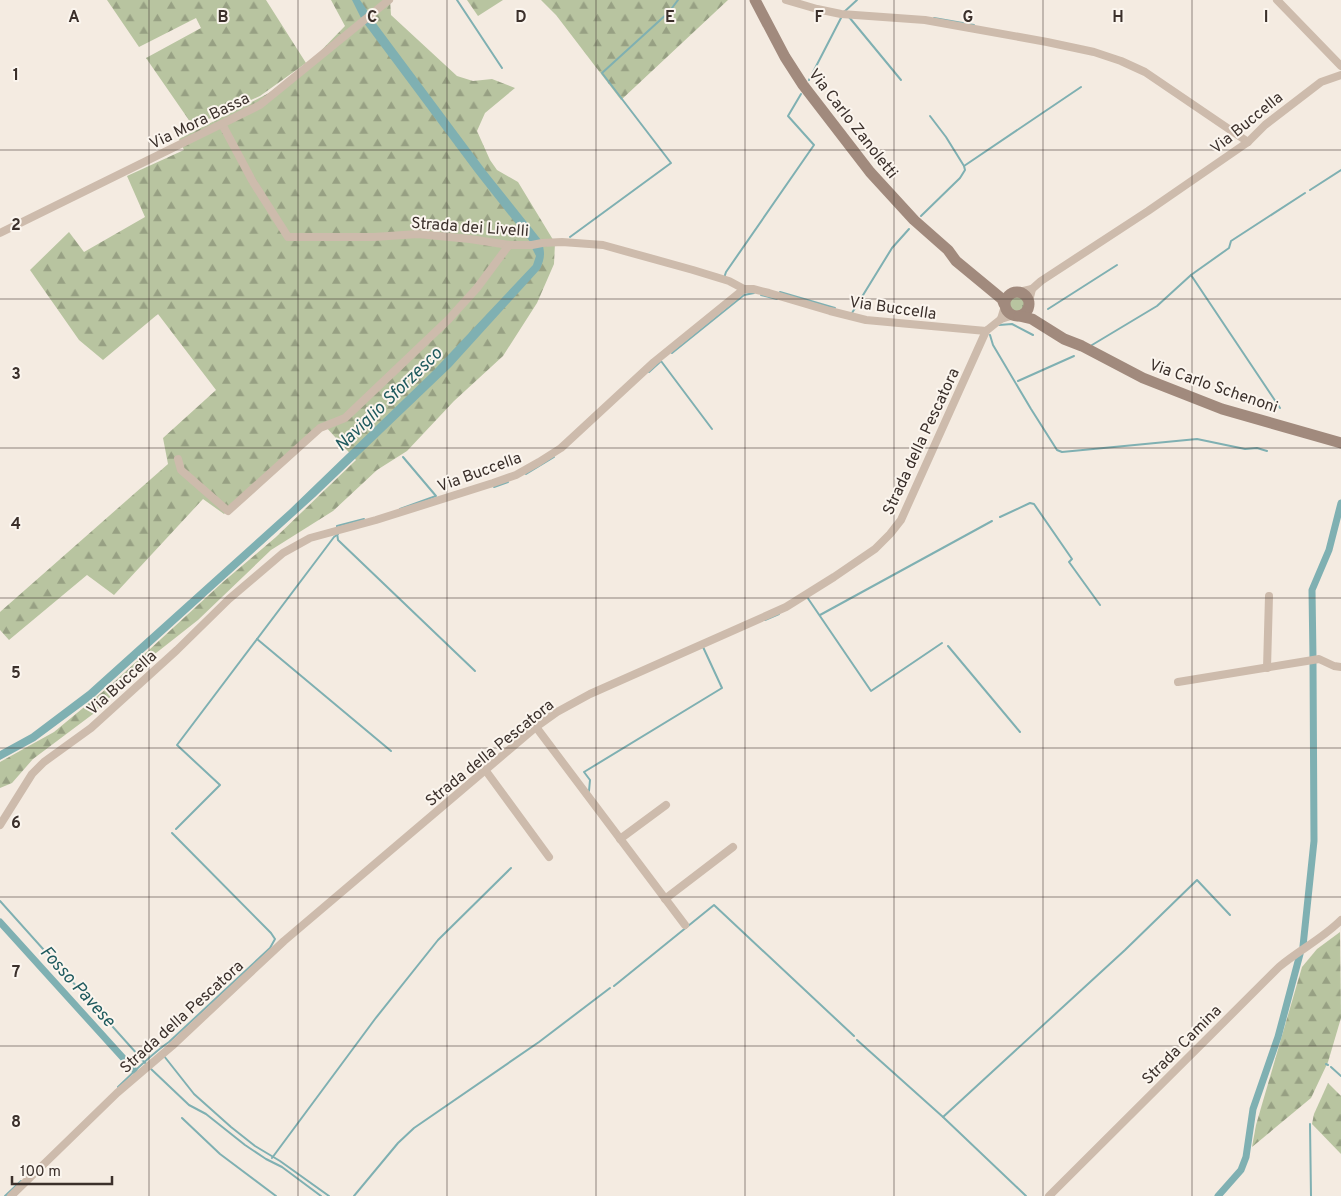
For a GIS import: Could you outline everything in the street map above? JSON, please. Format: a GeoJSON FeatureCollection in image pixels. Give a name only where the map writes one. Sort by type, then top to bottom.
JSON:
{"type":"FeatureCollection","features":[{"type":"Feature","properties":{"kind":"main road","name":"Via Carlo Zanoletti"},"geometry":{"type":"LineString","coordinates":[[755,0],[785,57],[834,127],[890,195],[948,250],[956,261],[1002,299],[1004,305]]}},
{"type":"Feature","properties":{"kind":"main road","name":"Via Carlo Zanoletti"},"geometry":{"type":"LineString","coordinates":[[948,250],[1015,292]]}},
{"type":"Feature","properties":{"kind":"main road"},"geometry":{"type":"LineString","coordinates":[[1015,292],[1025,295],[1029,304],[1025,312],[1016,316],[1008,312],[1004,305],[1006,298],[1015,292]]}},
{"type":"Feature","properties":{"kind":"main road","name":"Via Carlo Schenoni"},"geometry":{"type":"LineString","coordinates":[[1029,304],[1082,346]]}},
{"type":"Feature","properties":{"kind":"main road","name":"Via Carlo Schenoni"},"geometry":{"type":"LineString","coordinates":[[1016,316],[1032,319],[1064,338],[1143,378],[1222,408],[1341,443]]}},
{"type":"Feature","properties":{"kind":"street","name":"Via Mora Bassa"},"geometry":{"type":"LineString","coordinates":[[0,233],[260,105],[389,0]]}},
{"type":"Feature","properties":{"kind":"street"},"geometry":{"type":"LineString","coordinates":[[786,0],[841,14],[925,20],[1094,52],[1145,72],[1248,142]]}},
{"type":"Feature","properties":{"kind":"street"},"geometry":{"type":"LineString","coordinates":[[1277,0],[1341,66]]}},
{"type":"Feature","properties":{"kind":"street","name":"Via Buccella"},"geometry":{"type":"LineString","coordinates":[[1015,292],[1032,289],[1041,281],[1148,211],[1248,142],[1265,125],[1320,82],[1341,75]]}},
{"type":"Feature","properties":{"kind":"street","name":"Strada dei Livelli"},"geometry":{"type":"LineString","coordinates":[[222,124],[254,182],[288,237],[374,237],[418,234],[470,239],[509,246],[532,246],[542,243],[562,242],[603,245],[729,281],[744,289]]}},
{"type":"Feature","properties":{"kind":"street"},"geometry":{"type":"LineString","coordinates":[[178,459],[181,470],[228,511],[320,428],[345,418],[352,412],[448,320],[477,288],[509,246]]}},
{"type":"Feature","properties":{"kind":"street","name":"Via Buccella"},"geometry":{"type":"LineString","coordinates":[[0,825],[32,774],[44,762],[91,728],[177,650],[229,599],[283,554],[310,538],[376,520],[494,483],[516,475],[539,462],[561,448],[654,362],[744,289],[753,289],[866,320],[986,331]]}},
{"type":"Feature","properties":{"kind":"street"},"geometry":{"type":"LineString","coordinates":[[1029,304],[1032,289]]}},
{"type":"Feature","properties":{"kind":"street"},"geometry":{"type":"LineString","coordinates":[[1000,319],[1004,305]]}},
{"type":"Feature","properties":{"kind":"street"},"geometry":{"type":"LineString","coordinates":[[986,331],[1000,319],[1016,316]]}},
{"type":"Feature","properties":{"kind":"street","name":"Strada della Pescatora"},"geometry":{"type":"LineString","coordinates":[[11,1196],[137,1075],[284,941],[536,727],[590,694],[786,608],[875,549],[901,520],[986,331]]}},
{"type":"Feature","properties":{"kind":"street"},"geometry":{"type":"LineString","coordinates":[[1267,668],[1269,596]]}},
{"type":"Feature","properties":{"kind":"street"},"geometry":{"type":"LineString","coordinates":[[1178,682],[1319,659],[1341,667]]}},
{"type":"Feature","properties":{"kind":"street"},"geometry":{"type":"LineString","coordinates":[[536,727],[685,925]]}},
{"type":"Feature","properties":{"kind":"street"},"geometry":{"type":"LineString","coordinates":[[486,771],[549,857]]}},
{"type":"Feature","properties":{"kind":"street"},"geometry":{"type":"LineString","coordinates":[[620,839],[666,805]]}},
{"type":"Feature","properties":{"kind":"street"},"geometry":{"type":"LineString","coordinates":[[665,899],[733,847]]}},
{"type":"Feature","properties":{"kind":"street","name":"Strada Camina"},"geometry":{"type":"LineString","coordinates":[[1049,1196],[1279,967],[1296,952],[1306,948],[1331,930],[1341,920]]}},
{"type":"Feature","properties":{"kind":"green space"},"geometry":{"type":"Polygon","coordinates":[[[107,0],[266,0],[306,63],[260,96],[193,126],[146,58],[201,28],[196,18],[139,47],[107,0]]]}},
{"type":"Feature","properties":{"kind":"green space"},"geometry":{"type":"Polygon","coordinates":[[[331,0],[390,0],[391,15],[457,76],[473,81],[492,79],[515,88],[485,113],[477,131],[490,160],[497,170],[518,182],[555,243],[554,264],[537,303],[503,356],[454,401],[407,451],[377,470],[333,511],[271,550],[198,620],[151,657],[93,714],[33,759],[12,783],[0,788],[0,762],[54,732],[112,684],[223,582],[276,537],[356,460],[325,426],[224,514],[203,499],[114,595],[87,575],[9,640],[0,630],[0,612],[168,464],[163,438],[216,390],[158,314],[103,360],[79,340],[30,270],[69,232],[84,252],[145,217],[127,176],[184,150],[179,139],[269,93],[309,63],[345,26],[331,0]]]}},
{"type":"Feature","properties":{"kind":"green space"},"geometry":{"type":"Polygon","coordinates":[[[467,0],[503,0],[478,16],[467,0]]]}},
{"type":"Feature","properties":{"kind":"green space"},"geometry":{"type":"Polygon","coordinates":[[[541,0],[728,0],[621,100],[556,15],[541,0]]]}},
{"type":"Feature","properties":{"kind":"green space"},"geometry":{"type":"Polygon","coordinates":[[[1014,295],[1020,295],[1025,300],[1023,309],[1014,311],[1009,306],[1009,300],[1014,295]]]}},
{"type":"Feature","properties":{"kind":"green space"},"geometry":{"type":"Polygon","coordinates":[[[1340,932],[1341,1018],[1328,1062],[1311,1098],[1252,1147],[1256,1125],[1302,967],[1317,949],[1340,932]]]}},
{"type":"Feature","properties":{"kind":"green space"},"geometry":{"type":"Polygon","coordinates":[[[1328,1083],[1341,1096],[1341,1154],[1312,1124],[1314,1114],[1328,1083]]]}},
{"type":"Feature","properties":{"kind":"water"},"geometry":{"type":"Polygon","coordinates":[[[352,0],[360,0],[369,13],[361,18],[352,0]]]}},
{"type":"Feature","properties":{"kind":"water"},"geometry":{"type":"Polygon","coordinates":[[[372,18],[486,171],[541,240],[531,243],[475,172],[364,23],[372,18]]]}},
{"type":"Feature","properties":{"kind":"water"},"geometry":{"type":"Polygon","coordinates":[[[543,246],[544,258],[540,269],[451,367],[315,497],[93,698],[35,741],[0,760],[0,751],[31,734],[88,691],[289,510],[435,369],[533,265],[536,256],[532,248],[543,246]]]}},
{"type":"Feature","properties":{"kind":"waterway"},"geometry":{"type":"LineString","coordinates":[[457,0],[502,68]]}},
{"type":"Feature","properties":{"kind":"waterway"},"geometry":{"type":"LineString","coordinates":[[570,237],[671,163],[602,73],[669,12],[678,0]]}},
{"type":"Feature","properties":{"kind":"waterway"},"geometry":{"type":"LineString","coordinates":[[844,12],[857,0]]}},
{"type":"Feature","properties":{"kind":"waterway"},"geometry":{"type":"LineString","coordinates":[[809,80],[842,16]]}},
{"type":"Feature","properties":{"kind":"waterway"},"geometry":{"type":"LineString","coordinates":[[849,17],[901,80]]}},
{"type":"Feature","properties":{"kind":"waterway"},"geometry":{"type":"LineString","coordinates":[[934,18],[974,25]]}},
{"type":"Feature","properties":{"kind":"waterway"},"geometry":{"type":"LineString","coordinates":[[964,166],[1081,87]]}},
{"type":"Feature","properties":{"kind":"waterway"},"geometry":{"type":"LineString","coordinates":[[724,278],[726,272],[814,145],[788,116],[801,94]]}},
{"type":"Feature","properties":{"kind":"waterway"},"geometry":{"type":"LineString","coordinates":[[921,216],[960,178],[965,170],[946,137],[930,116]]}},
{"type":"Feature","properties":{"kind":"waterway"},"geometry":{"type":"LineString","coordinates":[[1310,190],[1341,170]]}},
{"type":"Feature","properties":{"kind":"waterway"},"geometry":{"type":"LineString","coordinates":[[1092,345],[1157,306],[1191,275],[1229,248],[1231,241],[1305,193]]}},
{"type":"Feature","properties":{"kind":"waterway"},"geometry":{"type":"LineString","coordinates":[[852,313],[892,248],[909,229]]}},
{"type":"Feature","properties":{"kind":"waterway"},"geometry":{"type":"LineString","coordinates":[[1048,309],[1117,265]]}},
{"type":"Feature","properties":{"kind":"waterway"},"geometry":{"type":"LineString","coordinates":[[1191,275],[1280,408]]}},
{"type":"Feature","properties":{"kind":"waterway"},"geometry":{"type":"LineString","coordinates":[[779,294],[780,292],[835,308]]}},
{"type":"Feature","properties":{"kind":"waterway"},"geometry":{"type":"LineString","coordinates":[[672,353],[744,295],[754,293]]}},
{"type":"Feature","properties":{"kind":"waterway"},"geometry":{"type":"LineString","coordinates":[[761,295],[777,299]]}},
{"type":"Feature","properties":{"kind":"waterway"},"geometry":{"type":"LineString","coordinates":[[999,325],[1012,324],[1033,335]]}},
{"type":"Feature","properties":{"kind":"waterway"},"geometry":{"type":"LineString","coordinates":[[990,335],[993,345],[1057,450],[1062,452],[1197,439],[1245,449],[1257,448],[1267,451]]}},
{"type":"Feature","properties":{"kind":"waterway"},"geometry":{"type":"LineString","coordinates":[[1018,381],[1074,356]]}},
{"type":"Feature","properties":{"kind":"waterway"},"geometry":{"type":"LineString","coordinates":[[661,361],[712,429]]}},
{"type":"Feature","properties":{"kind":"waterway"},"geometry":{"type":"LineString","coordinates":[[649,372],[660,362]]}},
{"type":"Feature","properties":{"kind":"waterway"},"geometry":{"type":"LineString","coordinates":[[400,509],[436,496],[403,457]]}},
{"type":"Feature","properties":{"kind":"waterway"},"geometry":{"type":"LineString","coordinates":[[526,474],[554,457]]}},
{"type":"Feature","properties":{"kind":"waterway"},"geometry":{"type":"LineString","coordinates":[[494,487],[508,482]]}},
{"type":"Feature","properties":{"kind":"waterway"},"geometry":{"type":"LineString","coordinates":[[1000,517],[1030,503],[1034,504],[1072,559],[1069,562],[1100,605]]}},
{"type":"Feature","properties":{"kind":"waterway"},"geometry":{"type":"LineString","coordinates":[[1313,658],[1312,590],[1329,550],[1341,503]]}},
{"type":"Feature","properties":{"kind":"waterway"},"geometry":{"type":"LineString","coordinates":[[337,529],[337,526],[364,519]]}},
{"type":"Feature","properties":{"kind":"waterway"},"geometry":{"type":"LineString","coordinates":[[820,615],[992,521]]}},
{"type":"Feature","properties":{"kind":"waterway"},"geometry":{"type":"LineString","coordinates":[[337,533],[338,540],[475,671]]}},
{"type":"Feature","properties":{"kind":"waterway"},"geometry":{"type":"LineString","coordinates":[[176,829],[220,785],[177,745],[338,534]]}},
{"type":"Feature","properties":{"kind":"waterway"},"geometry":{"type":"LineString","coordinates":[[807,597],[871,691],[942,643]]}},
{"type":"Feature","properties":{"kind":"waterway"},"geometry":{"type":"LineString","coordinates":[[765,620],[779,614]]}},
{"type":"Feature","properties":{"kind":"waterway"},"geometry":{"type":"LineString","coordinates":[[257,639],[391,751]]}},
{"type":"Feature","properties":{"kind":"waterway"},"geometry":{"type":"LineString","coordinates":[[948,646],[1020,732]]}},
{"type":"Feature","properties":{"kind":"waterway"},"geometry":{"type":"LineString","coordinates":[[589,791],[590,780],[584,772],[722,688],[703,647]]}},
{"type":"Feature","properties":{"kind":"waterway"},"geometry":{"type":"LineString","coordinates":[[1303,946],[1314,841],[1313,664]]}},
{"type":"Feature","properties":{"kind":"waterway"},"geometry":{"type":"LineString","coordinates":[[118,1087],[270,948],[275,939],[172,833]]}},
{"type":"Feature","properties":{"kind":"waterway"},"geometry":{"type":"LineString","coordinates":[[272,1158],[375,1019],[438,940],[511,868]]}},
{"type":"Feature","properties":{"kind":"waterway"},"geometry":{"type":"LineString","coordinates":[[943,1117],[1125,950],[1197,880],[1230,915]]}},
{"type":"Feature","properties":{"kind":"waterway"},"geometry":{"type":"LineString","coordinates":[[0,901],[147,1065]]}},
{"type":"Feature","properties":{"kind":"waterway"},"geometry":{"type":"LineString","coordinates":[[614,986],[714,905],[854,1036]]}},
{"type":"Feature","properties":{"kind":"waterway","name":"Fosso Pavese"},"geometry":{"type":"LineString","coordinates":[[0,922],[134,1070]]}},
{"type":"Feature","properties":{"kind":"waterway"},"geometry":{"type":"LineString","coordinates":[[1218,1196],[1241,1170],[1246,1157],[1253,1109],[1278,1037],[1300,954]]}},
{"type":"Feature","properties":{"kind":"waterway"},"geometry":{"type":"LineString","coordinates":[[354,1196],[398,1143],[414,1128],[539,1042],[610,988]]}},
{"type":"Feature","properties":{"kind":"waterway"},"geometry":{"type":"LineString","coordinates":[[857,1040],[943,1117],[1026,1196]]}},
{"type":"Feature","properties":{"kind":"waterway"},"geometry":{"type":"LineString","coordinates":[[164,1056],[194,1094],[231,1127],[255,1146],[280,1161],[329,1196]]}},
{"type":"Feature","properties":{"kind":"waterway"},"geometry":{"type":"LineString","coordinates":[[1331,1067],[1341,1076]]}},
{"type":"Feature","properties":{"kind":"waterway"},"geometry":{"type":"LineString","coordinates":[[150,1068],[189,1105],[206,1114],[245,1145],[282,1167],[321,1196]]}},
{"type":"Feature","properties":{"kind":"waterway","name":"Fosso Pavese"},"geometry":{"type":"LineString","coordinates":[[182,1118],[220,1154],[276,1196]]}},
{"type":"Feature","properties":{"kind":"waterway"},"geometry":{"type":"LineString","coordinates":[[1310,1124],[1311,1196]]}},
{"type":"Feature","properties":{"kind":"waterway"},"geometry":{"type":"LineString","coordinates":[[5,1196],[21,1181]]}},
{"type":"Feature","properties":{"kind":"water label","name":"Naviglio Sforzesco"},"geometry":{"type":"Point","coordinates":[388,399]}}]}
